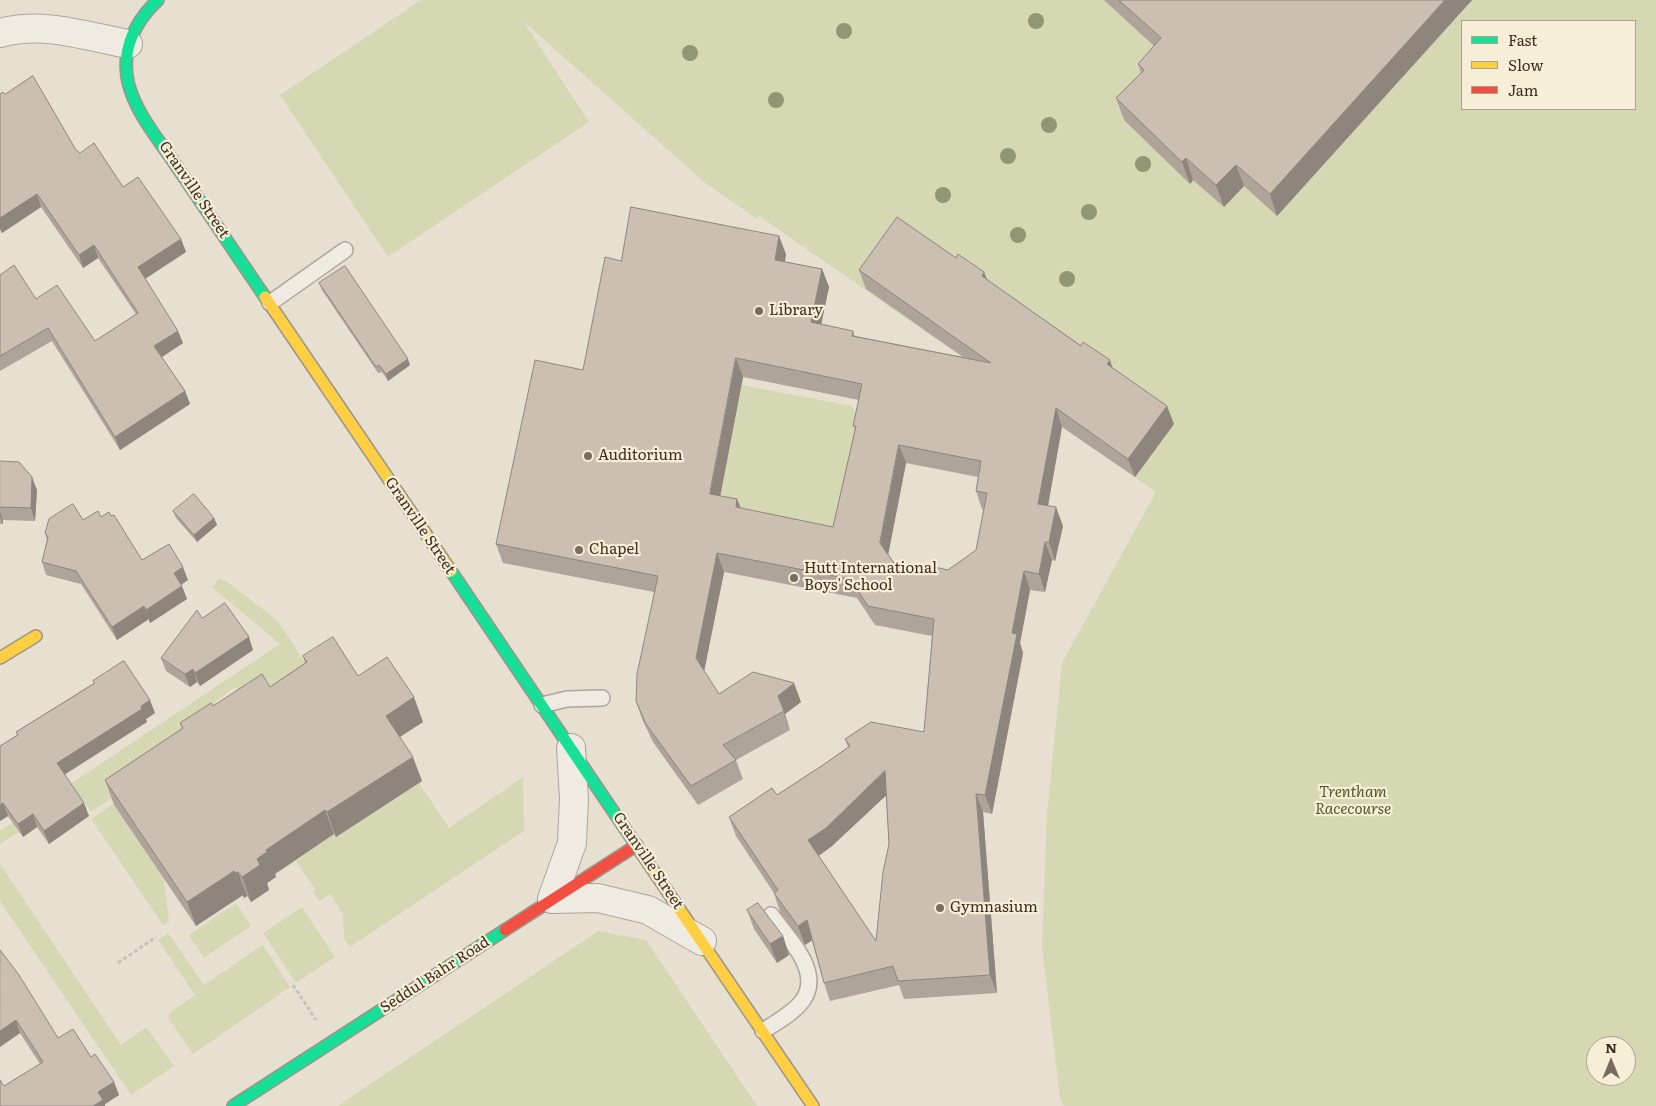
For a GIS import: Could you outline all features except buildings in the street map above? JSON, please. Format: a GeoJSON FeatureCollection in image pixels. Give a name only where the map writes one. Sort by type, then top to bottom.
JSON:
{"type":"FeatureCollection","features":[{"type":"Feature","properties":{"kind":"street"},"geometry":{"type":"LineString","coordinates":[[0,33],[20,28],[42,27],[128,44],[135,27],[148,8],[158,0]]}},
{"type":"Feature","properties":{"kind":"street","name":"Granville Street"},"geometry":{"type":"LineString","coordinates":[[128,44],[126,68],[132,93],[141,110],[813,1106]]}},
{"type":"Feature","properties":{"kind":"street"},"geometry":{"type":"LineString","coordinates":[[0,658],[36,636]]}},
{"type":"Feature","properties":{"kind":"street"},"geometry":{"type":"LineString","coordinates":[[572,748],[574,799],[572,842],[552,899],[598,898],[648,910],[702,941]]}},
{"type":"Feature","properties":{"kind":"street","name":"Seddul Bahr Road"},"geometry":{"type":"LineString","coordinates":[[233,1106],[637,844]]}},
{"type":"Feature","properties":{"kind":"lane"},"geometry":{"type":"LineString","coordinates":[[270,302],[345,250]]}},
{"type":"Feature","properties":{"kind":"lane"},"geometry":{"type":"LineString","coordinates":[[542,705],[567,699],[602,698]]}},
{"type":"Feature","properties":{"kind":"lane"},"geometry":{"type":"LineString","coordinates":[[763,1032],[802,1002],[808,982],[804,960],[771,915]]}},
{"type":"Feature","properties":{"kind":"path"},"geometry":{"type":"LineString","coordinates":[[118,963],[156,937]]}},
{"type":"Feature","properties":{"kind":"path"},"geometry":{"type":"LineString","coordinates":[[293,985],[331,1043]]}},
{"type":"Feature","properties":{"kind":"green space","name":"Trentham Racecourse"},"geometry":{"type":"Polygon","coordinates":[[[421,0],[1656,0],[1656,1106],[1064,1106],[1060,1099],[1042,947],[1047,814],[1062,663],[1156,492],[759,216],[757,219],[704,182],[523,21],[589,122],[388,257],[280,95],[421,0]]]}},
{"type":"Feature","properties":{"kind":"green space"},"geometry":{"type":"Polygon","coordinates":[[[741,385],[852,406],[860,424],[839,532],[717,510],[741,385]]]}},
{"type":"Feature","properties":{"kind":"green space"},"geometry":{"type":"Polygon","coordinates":[[[219,579],[226,581],[276,619],[314,675],[250,708],[235,687],[216,701],[214,709],[183,753],[91,812],[84,802],[14,824],[19,832],[0,844],[0,831],[280,644],[212,587],[219,579]]]}},
{"type":"Feature","properties":{"kind":"green space"},"geometry":{"type":"Polygon","coordinates":[[[523,777],[524,831],[350,947],[344,939],[343,914],[330,894],[319,901],[313,892],[315,889],[296,861],[334,834],[336,837],[419,783],[449,828],[523,777]]]}},
{"type":"Feature","properties":{"kind":"green space"},"geometry":{"type":"Polygon","coordinates":[[[113,804],[164,879],[169,922],[163,925],[91,819],[113,804]]]}},
{"type":"Feature","properties":{"kind":"green space"},"geometry":{"type":"Polygon","coordinates":[[[0,864],[121,1045],[147,1028],[174,1066],[131,1095],[0,901],[0,864]]]}},
{"type":"Feature","properties":{"kind":"green space"},"geometry":{"type":"Polygon","coordinates":[[[236,903],[251,926],[204,958],[189,935],[236,903]]]}},
{"type":"Feature","properties":{"kind":"green space"},"geometry":{"type":"Polygon","coordinates":[[[302,907],[335,957],[296,983],[263,933],[302,907]]]}},
{"type":"Feature","properties":{"kind":"green space"},"geometry":{"type":"Polygon","coordinates":[[[598,931],[646,940],[757,1106],[338,1106],[598,931]]]}},
{"type":"Feature","properties":{"kind":"green space"},"geometry":{"type":"Polygon","coordinates":[[[168,933],[204,985],[263,945],[290,987],[193,1054],[168,1018],[170,1013],[195,995],[158,940],[168,933]]]}},
{"type":"Feature","properties":{"kind":"traffic: fast"},"geometry":{"type":"LineString","coordinates":[[158,0],[143,17],[128,48],[126,70],[131,93],[141,115],[265,297]]}},
{"type":"Feature","properties":{"kind":"traffic: fast"},"geometry":{"type":"LineString","coordinates":[[451,571],[642,854]]}},
{"type":"Feature","properties":{"kind":"traffic: fast"},"geometry":{"type":"LineString","coordinates":[[233,1106],[505,930]]}},
{"type":"Feature","properties":{"kind":"traffic: slow"},"geometry":{"type":"LineString","coordinates":[[265,297],[451,571]]}},
{"type":"Feature","properties":{"kind":"traffic: slow"},"geometry":{"type":"LineString","coordinates":[[0,658],[36,636]]}},
{"type":"Feature","properties":{"kind":"traffic: slow"},"geometry":{"type":"LineString","coordinates":[[642,854],[813,1106]]}},
{"type":"Feature","properties":{"kind":"traffic: jam"},"geometry":{"type":"LineString","coordinates":[[505,930],[637,845]]}},
{"type":"Feature","properties":{"kind":"place","name":"Library"},"geometry":{"type":"Point","coordinates":[759,311]}},
{"type":"Feature","properties":{"kind":"place","name":"Auditorium"},"geometry":{"type":"Point","coordinates":[588,456]}},
{"type":"Feature","properties":{"kind":"place","name":"Chapel"},"geometry":{"type":"Point","coordinates":[579,550]}},
{"type":"Feature","properties":{"kind":"place","name":"Hutt International Boys' School"},"geometry":{"type":"Point","coordinates":[794,578]}},
{"type":"Feature","properties":{"kind":"place","name":"Gymnasium"},"geometry":{"type":"Point","coordinates":[940,908]}}]}
